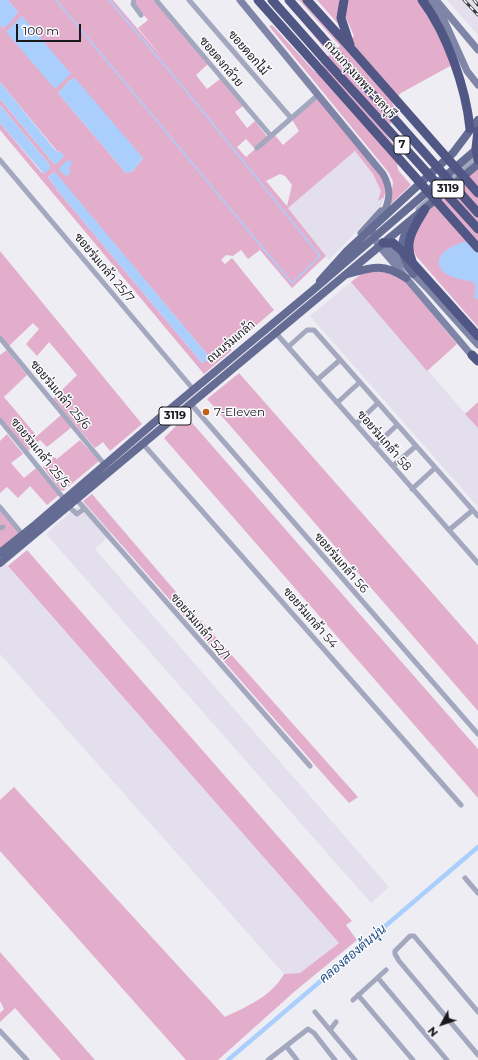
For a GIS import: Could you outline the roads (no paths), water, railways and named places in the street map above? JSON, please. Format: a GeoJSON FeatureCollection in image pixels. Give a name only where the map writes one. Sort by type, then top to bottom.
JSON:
{"type":"FeatureCollection","features":[{"type":"Feature","properties":{"kind":"highway"},"geometry":{"type":"LineString","coordinates":[[252,0],[286,31]]}},
{"type":"Feature","properties":{"kind":"highway"},"geometry":{"type":"LineString","coordinates":[[258,0],[478,248]]}},
{"type":"Feature","properties":{"kind":"highway","name":"ถนนกรุงเทพฯ-ชลบุรี"},"geometry":{"type":"LineString","coordinates":[[272,0],[478,229]]}},
{"type":"Feature","properties":{"kind":"highway","name":"ถนนกรุงเทพฯ-ชลบุรี"},"geometry":{"type":"LineString","coordinates":[[289,0],[478,213]]}},
{"type":"Feature","properties":{"kind":"highway"},"geometry":{"type":"LineString","coordinates":[[307,0],[353,50],[478,194]]}},
{"type":"Feature","properties":{"kind":"highway"},"geometry":{"type":"LineString","coordinates":[[344,0],[341,18],[353,50]]}},
{"type":"Feature","properties":{"kind":"highway"},"geometry":{"type":"LineString","coordinates":[[422,0],[431,12],[446,42],[461,85],[474,130],[478,160]]}},
{"type":"Feature","properties":{"kind":"highway"},"geometry":{"type":"LineString","coordinates":[[414,264],[409,255],[408,241],[412,230],[425,209]]}},
{"type":"Feature","properties":{"kind":"highway"},"geometry":{"type":"LineString","coordinates":[[381,244],[393,243],[401,250],[478,336]]}},
{"type":"Feature","properties":{"kind":"main road"},"geometry":{"type":"LineString","coordinates":[[240,0],[383,174],[389,187],[390,195],[388,204],[378,222],[376,236],[476,360]]}},
{"type":"Feature","properties":{"kind":"main road"},"geometry":{"type":"LineString","coordinates":[[430,0],[444,20],[467,71],[478,85]]}},
{"type":"Feature","properties":{"kind":"main road"},"geometry":{"type":"LineString","coordinates":[[436,0],[478,50]]}},
{"type":"Feature","properties":{"kind":"main road"},"geometry":{"type":"LineString","coordinates":[[312,291],[326,272],[347,251],[444,163],[474,130],[478,120]]}},
{"type":"Feature","properties":{"kind":"main road","name":"ถนนร่มเกล้า"},"geometry":{"type":"LineString","coordinates":[[0,563],[67,503],[105,465],[193,389],[312,291],[478,148]]}},
{"type":"Feature","properties":{"kind":"main road","name":"ถนนร่มเกล้า"},"geometry":{"type":"LineString","coordinates":[[0,553],[67,503],[77,500],[190,403],[478,164]]}},
{"type":"Feature","properties":{"kind":"main road"},"geometry":{"type":"LineString","coordinates":[[347,251],[382,210],[390,195]]}},
{"type":"Feature","properties":{"kind":"main road"},"geometry":{"type":"LineString","coordinates":[[409,276],[401,250],[404,234],[416,216]]}},
{"type":"Feature","properties":{"kind":"main road"},"geometry":{"type":"LineString","coordinates":[[345,275],[379,267],[394,270],[409,276],[427,288],[478,346]]}},
{"type":"Feature","properties":{"kind":"street"},"geometry":{"type":"LineString","coordinates":[[134,0],[133,4],[141,15]]}},
{"type":"Feature","properties":{"kind":"street","name":"ซอยดงกล้วย"},"geometry":{"type":"LineString","coordinates":[[156,0],[271,136]]}},
{"type":"Feature","properties":{"kind":"street","name":"ซอยดอกไม้"},"geometry":{"type":"LineString","coordinates":[[189,0],[291,118]]}},
{"type":"Feature","properties":{"kind":"street"},"geometry":{"type":"LineString","coordinates":[[257,148],[318,95]]}},
{"type":"Feature","properties":{"kind":"street"},"geometry":{"type":"LineString","coordinates":[[381,244],[478,155]]}},
{"type":"Feature","properties":{"kind":"street","name":"ซอยร่มเกล้า 25/7"},"geometry":{"type":"LineString","coordinates":[[0,160],[193,389]]}},
{"type":"Feature","properties":{"kind":"street"},"geometry":{"type":"LineString","coordinates":[[288,347],[312,328],[478,516]]}},
{"type":"Feature","properties":{"kind":"street","name":"ซอยร่มเกล้า 58"},"geometry":{"type":"LineString","coordinates":[[275,332],[478,563]]}},
{"type":"Feature","properties":{"kind":"street","name":"ซอยร่มเกล้า 25/6"},"geometry":{"type":"LineString","coordinates":[[0,338],[105,465]]}},
{"type":"Feature","properties":{"kind":"street"},"geometry":{"type":"LineString","coordinates":[[317,380],[340,360]]}},
{"type":"Feature","properties":{"kind":"street"},"geometry":{"type":"LineString","coordinates":[[337,403],[360,382]]}},
{"type":"Feature","properties":{"kind":"street","name":"ซอยร่มเกล้า 56"},"geometry":{"type":"LineString","coordinates":[[190,403],[478,734]]}},
{"type":"Feature","properties":{"kind":"street"},"geometry":{"type":"LineString","coordinates":[[356,424],[378,403]]}},
{"type":"Feature","properties":{"kind":"street","name":"ซอยร่มเกล้า 25/5"},"geometry":{"type":"LineString","coordinates":[[0,420],[67,503]]}},
{"type":"Feature","properties":{"kind":"street"},"geometry":{"type":"LineString","coordinates":[[375,446],[398,425]]}},
{"type":"Feature","properties":{"kind":"street","name":"ซอยร่มเกล้า 54"},"geometry":{"type":"LineString","coordinates":[[143,444],[461,805]]}},
{"type":"Feature","properties":{"kind":"street"},"geometry":{"type":"LineString","coordinates":[[393,466],[416,446]]}},
{"type":"Feature","properties":{"kind":"street"},"geometry":{"type":"LineString","coordinates":[[412,488],[435,468]]}},
{"type":"Feature","properties":{"kind":"street","name":"ซอยร่มเกล้า 52/1"},"geometry":{"type":"LineString","coordinates":[[77,500],[310,766]]}},
{"type":"Feature","properties":{"kind":"street"},"geometry":{"type":"LineString","coordinates":[[67,503],[77,514],[84,509]]}},
{"type":"Feature","properties":{"kind":"street"},"geometry":{"type":"LineString","coordinates":[[0,507],[23,535]]}},
{"type":"Feature","properties":{"kind":"street"},"geometry":{"type":"LineString","coordinates":[[449,530],[472,510]]}},
{"type":"Feature","properties":{"kind":"street"},"geometry":{"type":"LineString","coordinates":[[465,878],[478,893]]}},
{"type":"Feature","properties":{"kind":"street"},"geometry":{"type":"LineString","coordinates":[[478,1012],[414,936],[410,936],[395,951],[399,961],[478,1055]]}},
{"type":"Feature","properties":{"kind":"street"},"geometry":{"type":"LineString","coordinates":[[352,1000],[386,970]]}},
{"type":"Feature","properties":{"kind":"street"},"geometry":{"type":"LineString","coordinates":[[378,978],[447,1060]]}},
{"type":"Feature","properties":{"kind":"street"},"geometry":{"type":"LineString","coordinates":[[358,995],[413,1060]]}},
{"type":"Feature","properties":{"kind":"street"},"geometry":{"type":"LineString","coordinates":[[315,1012],[355,1060]]}},
{"type":"Feature","properties":{"kind":"street"},"geometry":{"type":"LineString","coordinates":[[330,1030],[336,1022]]}},
{"type":"Feature","properties":{"kind":"street"},"geometry":{"type":"LineString","coordinates":[[268,1060],[306,1030],[310,1029],[335,1060]]}},
{"type":"Feature","properties":{"kind":"street"},"geometry":{"type":"LineString","coordinates":[[0,1031],[27,1060]]}},
{"type":"Feature","properties":{"kind":"street"},"geometry":{"type":"LineString","coordinates":[[286,1046],[297,1060]]}},
{"type":"Feature","properties":{"kind":"water"},"geometry":{"type":"Polygon","coordinates":[[[0,0],[8,0],[18,12],[9,24],[3,28],[0,25],[0,0]]]}},
{"type":"Feature","properties":{"kind":"water"},"geometry":{"type":"Polygon","coordinates":[[[22,16],[71,74],[55,89],[6,32],[22,16]]]}},
{"type":"Feature","properties":{"kind":"water"},"geometry":{"type":"Polygon","coordinates":[[[75,78],[143,158],[133,171],[126,173],[58,93],[70,80],[75,78]]]}},
{"type":"Feature","properties":{"kind":"water"},"geometry":{"type":"Polygon","coordinates":[[[0,82],[56,151],[61,152],[64,156],[58,163],[54,164],[0,99],[0,82]]]}},
{"type":"Feature","properties":{"kind":"water"},"geometry":{"type":"Polygon","coordinates":[[[0,105],[50,165],[50,169],[44,174],[0,123],[0,105]]]}},
{"type":"Feature","properties":{"kind":"water"},"geometry":{"type":"Polygon","coordinates":[[[68,160],[73,163],[69,167],[70,174],[66,176],[58,169],[68,160]]]}},
{"type":"Feature","properties":{"kind":"water"},"geometry":{"type":"Polygon","coordinates":[[[55,172],[206,353],[208,360],[202,363],[58,191],[48,177],[55,172]]]}},
{"type":"Feature","properties":{"kind":"water"},"geometry":{"type":"Polygon","coordinates":[[[471,240],[478,246],[478,299],[474,298],[476,286],[471,281],[446,274],[440,268],[439,262],[441,256],[447,250],[457,244],[471,240]]]}},
{"type":"Feature","properties":{"kind":"waterway"},"geometry":{"type":"LineString","coordinates":[[56,0],[292,283],[320,256],[183,87],[109,0]]}},
{"type":"Feature","properties":{"kind":"waterway","name":"คลองสองต้นนุ่น"},"geometry":{"type":"LineString","coordinates":[[228,1060],[478,847]]}},
{"type":"Feature","properties":{"kind":"railway"},"geometry":{"type":"LineString","coordinates":[[464,0],[478,15]]}},
{"type":"Feature","properties":{"kind":"railway"},"geometry":{"type":"LineString","coordinates":[[474,0],[478,5]]}},
{"type":"Feature","properties":{"kind":"place","name":"7-Eleven"},"geometry":{"type":"Point","coordinates":[206,412]}}]}
